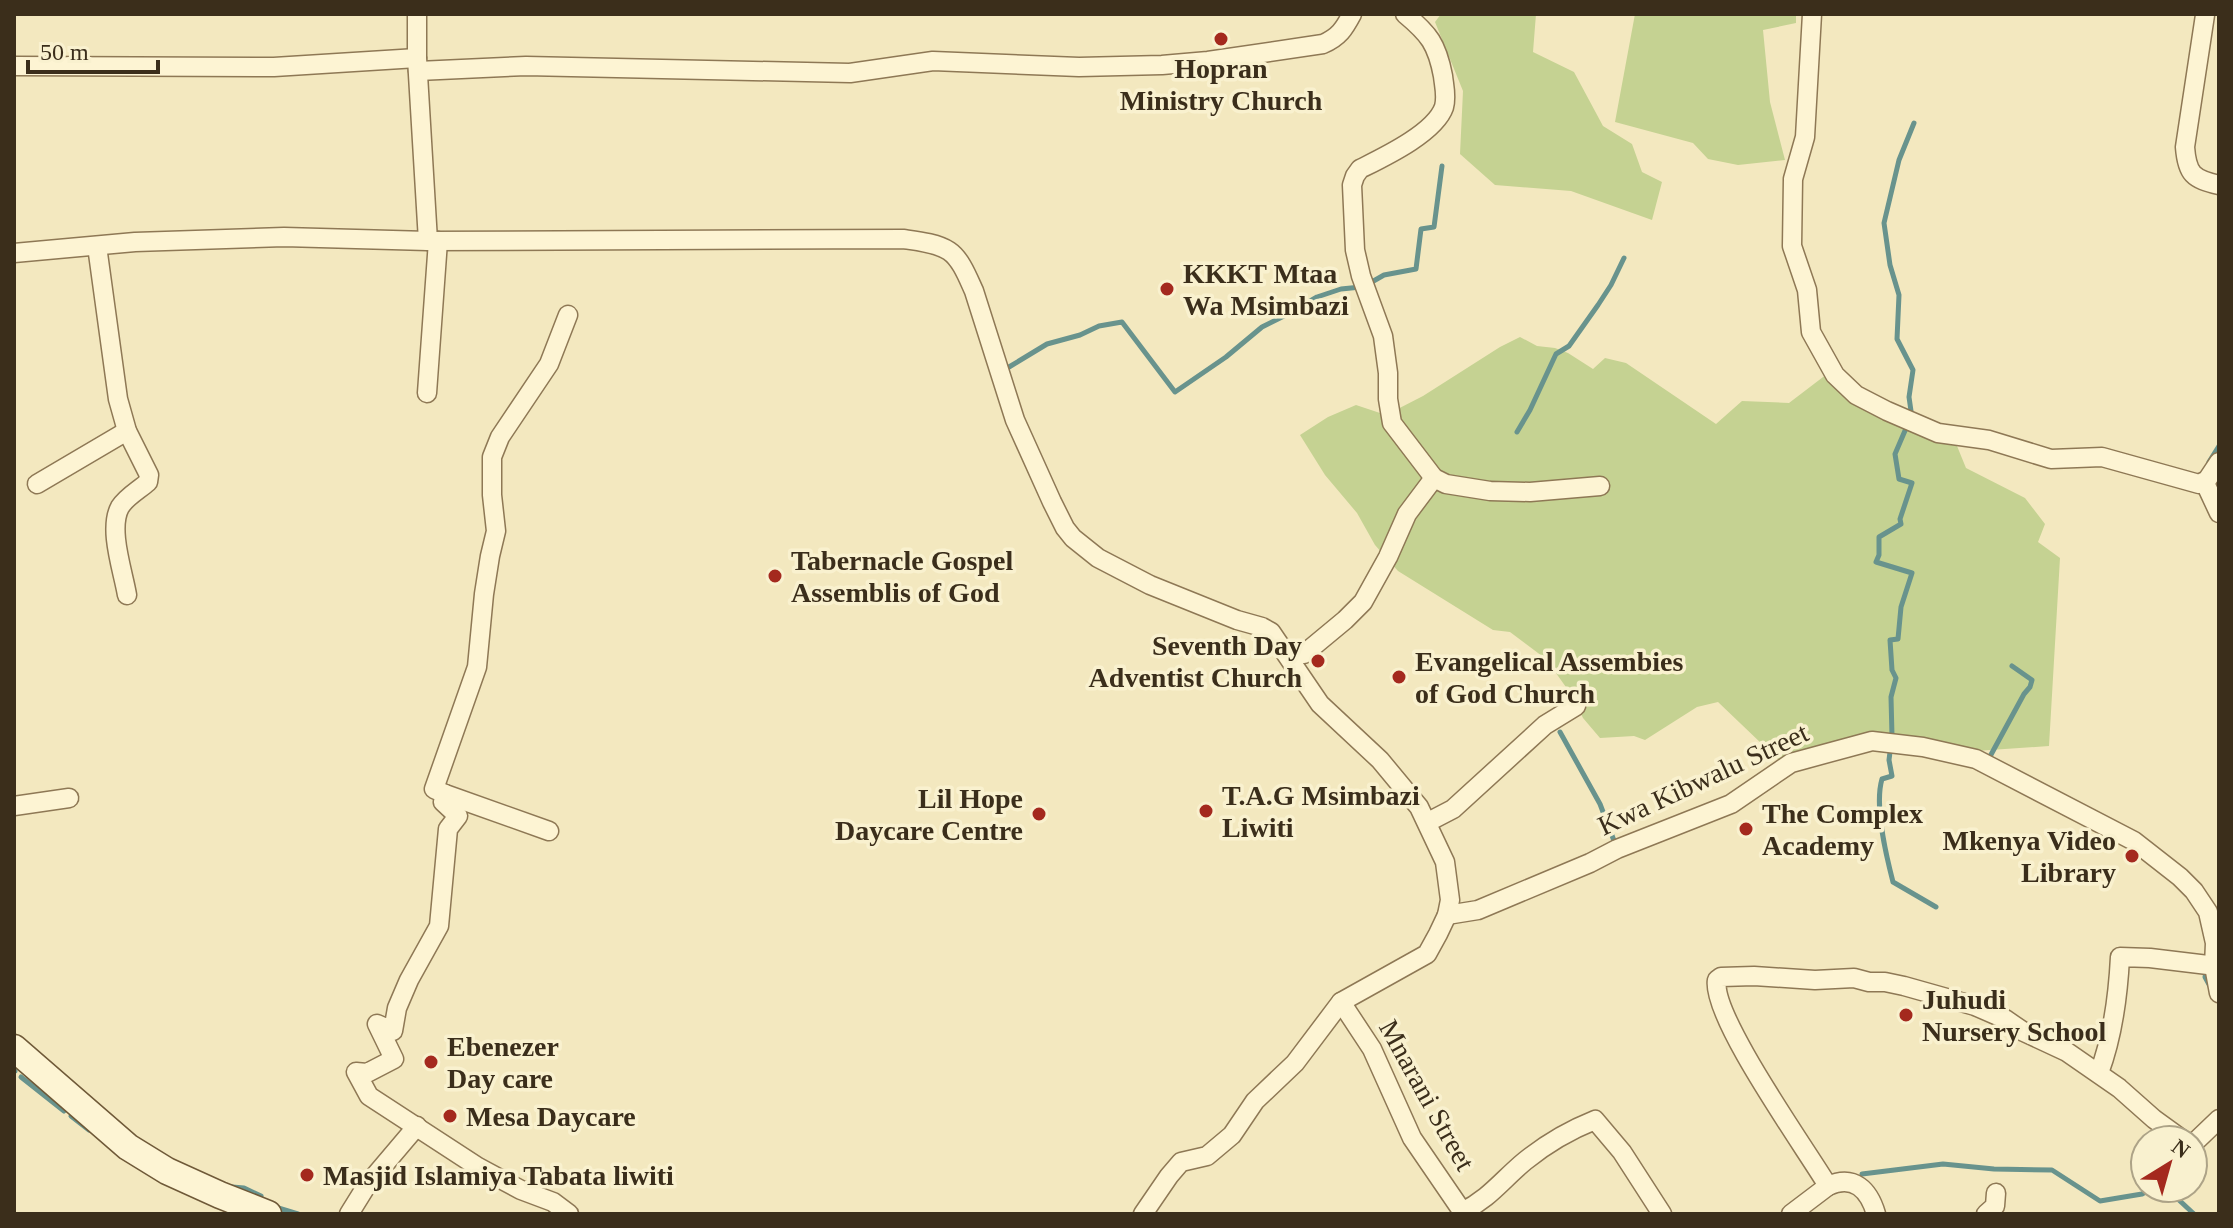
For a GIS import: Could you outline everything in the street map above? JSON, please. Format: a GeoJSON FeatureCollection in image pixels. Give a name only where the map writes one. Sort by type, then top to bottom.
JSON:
{"type":"FeatureCollection","features":[{"type":"Feature","properties":{"kind":"main road"},"geometry":{"type":"LineString","coordinates":[[14,1048],[128,1147],[167,1171],[268,1214]]}},
{"type":"Feature","properties":{"kind":"street"},"geometry":{"type":"LineString","coordinates":[[417,14],[418,65],[433,241],[427,393]]}},
{"type":"Feature","properties":{"kind":"street"},"geometry":{"type":"LineString","coordinates":[[14,66],[418,65],[850,73],[933,61],[1079,67],[1162,65],[1323,44],[1336,39],[1352,14]]}},
{"type":"Feature","properties":{"kind":"street"},"geometry":{"type":"LineString","coordinates":[[1405,14],[1423,29],[1438,53],[1445,92],[1443,108],[1434,123],[1404,146],[1360,169],[1352,185],[1355,250],[1383,336],[1392,423],[1434,478],[1446,484],[1490,491],[1530,492],[1600,486]]}},
{"type":"Feature","properties":{"kind":"street"},"geometry":{"type":"LineString","coordinates":[[1812,14],[1805,137],[1793,179],[1792,246],[1807,290],[1811,332],[1835,375],[1856,395],[1938,433],[1989,440],[2051,459],[2102,457],[2199,484],[2205,483],[2219,462]]}},
{"type":"Feature","properties":{"kind":"street"},"geometry":{"type":"LineString","coordinates":[[2207,15],[2185,147],[2186,162],[2191,173],[2202,181],[2219,185]]}},
{"type":"Feature","properties":{"kind":"street"},"geometry":{"type":"LineString","coordinates":[[14,253],[135,242],[284,237],[433,241],[903,239],[950,251],[965,271],[974,291],[1015,420],[1052,502],[1073,538],[1098,558],[1150,585],[1271,632],[1320,704],[1394,775],[1419,807],[1445,862],[1450,900],[1447,915],[1427,954],[1341,1002],[1295,1063],[1255,1101],[1232,1135],[1207,1156],[1181,1162],[1143,1214]]}},
{"type":"Feature","properties":{"kind":"street"},"geometry":{"type":"LineString","coordinates":[[97,246],[118,399],[127,431],[149,475],[148,482],[119,509],[116,521],[116,538],[127,595]]}},
{"type":"Feature","properties":{"kind":"street"},"geometry":{"type":"LineString","coordinates":[[549,831],[434,789],[477,667],[484,594],[496,531],[492,457],[500,437],[549,364],[568,315]]}},
{"type":"Feature","properties":{"kind":"street"},"geometry":{"type":"LineString","coordinates":[[37,484],[127,431]]}},
{"type":"Feature","properties":{"kind":"street"},"geometry":{"type":"LineString","coordinates":[[1285,651],[1304,654],[1363,602],[1407,514],[1434,478]]}},
{"type":"Feature","properties":{"kind":"street"},"geometry":{"type":"LineString","coordinates":[[2205,483],[2219,513]]}},
{"type":"Feature","properties":{"kind":"street"},"geometry":{"type":"LineString","coordinates":[[1428,822],[1453,809],[1545,725],[1576,706]]}},
{"type":"Feature","properties":{"kind":"street","name":"Kwa Kibwalu Street"},"geometry":{"type":"LineString","coordinates":[[1447,915],[1478,910],[1617,849],[1731,804],[1791,763],[1872,741],[1923,747],[1976,759],[2134,841],[2180,877],[2208,912],[2215,943],[2214,966],[2219,993]]}},
{"type":"Feature","properties":{"kind":"street"},"geometry":{"type":"LineString","coordinates":[[445,794],[443,802],[458,816],[448,829],[439,926],[409,980],[397,1008],[393,1031],[377,1024],[394,1059],[367,1073],[356,1072],[369,1096],[478,1167],[521,1190],[553,1202],[569,1214]]}},
{"type":"Feature","properties":{"kind":"street"},"geometry":{"type":"LineString","coordinates":[[14,806],[69,798]]}},
{"type":"Feature","properties":{"kind":"street"},"geometry":{"type":"LineString","coordinates":[[2099,1073],[2109,1044],[2117,1000],[2120,957],[2208,965]]}},
{"type":"Feature","properties":{"kind":"street"},"geometry":{"type":"LineString","coordinates":[[1828,1186],[1739,1046],[1717,997],[1717,980],[1721,977],[1854,978],[1904,986],[1975,1006],[2067,1052],[2119,1088],[2161,1124]]}},
{"type":"Feature","properties":{"kind":"street","name":"Mnarani Street"},"geometry":{"type":"LineString","coordinates":[[1341,1002],[1372,1049],[1412,1138],[1463,1213]]}},
{"type":"Feature","properties":{"kind":"street"},"geometry":{"type":"LineString","coordinates":[[1463,1213],[1482,1202],[1536,1152],[1595,1120],[1622,1152],[1662,1214]]}},
{"type":"Feature","properties":{"kind":"street"},"geometry":{"type":"LineString","coordinates":[[349,1214],[367,1185],[417,1126]]}},
{"type":"Feature","properties":{"kind":"street"},"geometry":{"type":"LineString","coordinates":[[1791,1214],[1839,1181],[1852,1182],[1862,1188],[1872,1199],[1876,1214]]}},
{"type":"Feature","properties":{"kind":"street"},"geometry":{"type":"LineString","coordinates":[[1986,1214],[1995,1206],[1996,1193]]}},
{"type":"Feature","properties":{"kind":"green space"},"geometry":{"type":"Polygon","coordinates":[[[1441,14],[1536,14],[1533,52],[1574,72],[1603,126],[1632,144],[1642,172],[1662,182],[1652,220],[1571,191],[1495,185],[1460,154],[1463,91],[1435,22],[1441,14]]]}},
{"type":"Feature","properties":{"kind":"green space"},"geometry":{"type":"Polygon","coordinates":[[[1635,14],[1796,14],[1796,23],[1763,30],[1770,102],[1785,160],[1738,165],[1708,159],[1693,143],[1615,122],[1635,14]]]}},
{"type":"Feature","properties":{"kind":"green space"},"geometry":{"type":"Polygon","coordinates":[[[1520,337],[1537,346],[1568,353],[1593,369],[1605,358],[1626,363],[1716,424],[1742,401],[1789,403],[1827,374],[1957,446],[1966,468],[2025,498],[2045,524],[2038,542],[2060,558],[2049,746],[1961,752],[1867,740],[1788,769],[1718,702],[1697,707],[1645,740],[1634,736],[1600,738],[1583,718],[1573,697],[1546,659],[1510,632],[1493,630],[1398,571],[1375,545],[1357,513],[1325,475],[1300,435],[1328,417],[1356,405],[1386,415],[1520,337]]]}},
{"type":"Feature","properties":{"kind":"waterway"},"geometry":{"type":"LineString","coordinates":[[1912,418],[1909,397],[1913,370],[1897,339],[1899,295],[1890,265],[1884,223],[1899,160],[1914,123]]}},
{"type":"Feature","properties":{"kind":"waterway"},"geometry":{"type":"LineString","coordinates":[[1370,283],[1384,275],[1416,269],[1421,229],[1434,227],[1442,166]]}},
{"type":"Feature","properties":{"kind":"waterway"},"geometry":{"type":"LineString","coordinates":[[1517,432],[1556,354],[1569,346],[1611,285],[1624,258]]}},
{"type":"Feature","properties":{"kind":"waterway"},"geometry":{"type":"LineString","coordinates":[[1009,367],[1047,344],[1099,326],[1122,322],[1175,392],[1226,357],[1262,327],[1317,297],[1341,289],[1361,287]]}},
{"type":"Feature","properties":{"kind":"waterway"},"geometry":{"type":"LineString","coordinates":[[1907,426],[1895,454],[1899,479],[1912,483],[1901,524],[1879,537],[1876,562],[1912,573],[1901,607],[1898,639],[1890,640],[1892,670],[1896,678],[1891,697],[1889,760],[1892,776],[1882,779],[1879,803],[1884,845],[1893,882],[1936,907]]}},
{"type":"Feature","properties":{"kind":"waterway"},"geometry":{"type":"LineString","coordinates":[[2209,462],[2219,446]]}},
{"type":"Feature","properties":{"kind":"waterway"},"geometry":{"type":"LineString","coordinates":[[1987,762],[2032,680],[2012,666]]}},
{"type":"Feature","properties":{"kind":"waterway"},"geometry":{"type":"LineString","coordinates":[[1560,732],[1600,804],[1616,846]]}},
{"type":"Feature","properties":{"kind":"waterway"},"geometry":{"type":"LineString","coordinates":[[2207,967],[2205,977],[2211,988]]}},
{"type":"Feature","properties":{"kind":"waterway"},"geometry":{"type":"LineString","coordinates":[[21,1077],[64,1111]]}},
{"type":"Feature","properties":{"kind":"waterway"},"geometry":{"type":"LineString","coordinates":[[71,1116],[89,1130]]}},
{"type":"Feature","properties":{"kind":"waterway"},"geometry":{"type":"LineString","coordinates":[[1862,1174],[1943,1164],[2052,1170],[2100,1201],[2129,1196]]}},
{"type":"Feature","properties":{"kind":"waterway"},"geometry":{"type":"LineString","coordinates":[[232,1187],[244,1188],[261,1196]]}},
{"type":"Feature","properties":{"kind":"waterway"},"geometry":{"type":"LineString","coordinates":[[2183,1204],[2194,1214]]}},
{"type":"Feature","properties":{"kind":"waterway"},"geometry":{"type":"LineString","coordinates":[[275,1207],[298,1214]]}},
{"type":"Feature","properties":{"kind":"place","name":"Hopran Ministry Church"},"geometry":{"type":"Point","coordinates":[1221,39]}},
{"type":"Feature","properties":{"kind":"place","name":"KKKT Mtaa Wa Msimbazi"},"geometry":{"type":"Point","coordinates":[1167,289]}},
{"type":"Feature","properties":{"kind":"place","name":"Tabernacle Gospel Assemblis of God"},"geometry":{"type":"Point","coordinates":[775,576]}},
{"type":"Feature","properties":{"kind":"place","name":"Seventh Day Adventist Church"},"geometry":{"type":"Point","coordinates":[1318,661]}},
{"type":"Feature","properties":{"kind":"place","name":"Evangelical Assembies of God Church"},"geometry":{"type":"Point","coordinates":[1399,677]}},
{"type":"Feature","properties":{"kind":"place","name":"T.A.G Msimbazi Liwiti"},"geometry":{"type":"Point","coordinates":[1206,811]}},
{"type":"Feature","properties":{"kind":"place","name":"Lil Hope Daycare Centre"},"geometry":{"type":"Point","coordinates":[1039,814]}},
{"type":"Feature","properties":{"kind":"place","name":"The Complex Academy"},"geometry":{"type":"Point","coordinates":[1746,829]}},
{"type":"Feature","properties":{"kind":"place","name":"Mkenya Video Library"},"geometry":{"type":"Point","coordinates":[2132,856]}},
{"type":"Feature","properties":{"kind":"place","name":"Juhudi Nursery School"},"geometry":{"type":"Point","coordinates":[1906,1015]}},
{"type":"Feature","properties":{"kind":"place","name":"Ebenezer Day care"},"geometry":{"type":"Point","coordinates":[431,1062]}},
{"type":"Feature","properties":{"kind":"place","name":"Mesa Daycare"},"geometry":{"type":"Point","coordinates":[450,1116]}},
{"type":"Feature","properties":{"kind":"place","name":"Masjid Islamiya Tabata liwiti"},"geometry":{"type":"Point","coordinates":[307,1175]}}]}
